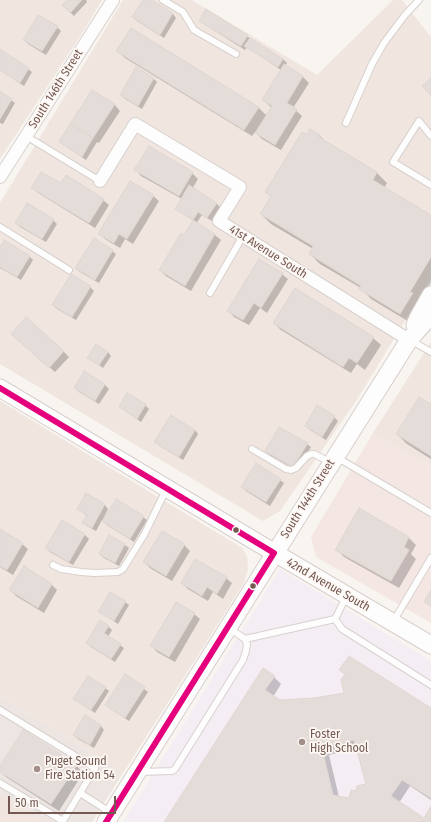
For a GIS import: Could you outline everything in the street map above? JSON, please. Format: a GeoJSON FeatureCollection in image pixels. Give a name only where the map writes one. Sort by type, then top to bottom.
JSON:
{"type":"FeatureCollection","features":[{"type":"Feature","properties":{"kind":"street","name":"South 146th Street"},"geometry":{"type":"LineString","coordinates":[[0,177],[113,0]]}},
{"type":"Feature","properties":{"kind":"street","name":"41st Avenue South"},"geometry":{"type":"LineString","coordinates":[[100,181],[135,124],[240,187],[219,221],[409,340]]}},
{"type":"Feature","properties":{"kind":"street","name":"South 144th Street"},"geometry":{"type":"LineString","coordinates":[[409,340],[418,318],[431,295]]}},
{"type":"Feature","properties":{"kind":"street","name":"South 144th Street"},"geometry":{"type":"LineString","coordinates":[[109,817],[409,340],[431,315]]}},
{"type":"Feature","properties":{"kind":"street","name":"42nd Avenue South"},"geometry":{"type":"LineString","coordinates":[[0,388],[274,553],[431,645]]}},
{"type":"Feature","properties":{"kind":"lane"},"geometry":{"type":"LineString","coordinates":[[163,0],[183,12],[194,30],[236,54]]}},
{"type":"Feature","properties":{"kind":"lane"},"geometry":{"type":"LineString","coordinates":[[346,123],[375,59],[405,15],[419,0]]}},
{"type":"Feature","properties":{"kind":"lane"},"geometry":{"type":"LineString","coordinates":[[431,136],[419,121],[393,162],[431,185]]}},
{"type":"Feature","properties":{"kind":"lane"},"geometry":{"type":"LineString","coordinates":[[26,136],[100,181]]}},
{"type":"Feature","properties":{"kind":"lane"},"geometry":{"type":"LineString","coordinates":[[0,227],[69,270]]}},
{"type":"Feature","properties":{"kind":"lane"},"geometry":{"type":"LineString","coordinates":[[210,293],[243,236]]}},
{"type":"Feature","properties":{"kind":"lane"},"geometry":{"type":"LineString","coordinates":[[409,340],[431,352]]}},
{"type":"Feature","properties":{"kind":"lane"},"geometry":{"type":"LineString","coordinates":[[252,449],[286,469],[291,470],[296,468],[307,456],[311,454],[334,460],[431,512]]}},
{"type":"Feature","properties":{"kind":"lane"},"geometry":{"type":"LineString","coordinates":[[53,566],[61,569],[88,573],[118,572],[123,569],[144,535],[167,488]]}},
{"type":"Feature","properties":{"kind":"lane"},"geometry":{"type":"LineString","coordinates":[[393,623],[431,558]]}},
{"type":"Feature","properties":{"kind":"lane"},"geometry":{"type":"LineString","coordinates":[[245,639],[335,618],[347,596]]}},
{"type":"Feature","properties":{"kind":"lane"},"geometry":{"type":"LineString","coordinates":[[335,618],[342,629],[431,685]]}},
{"type":"Feature","properties":{"kind":"lane"},"geometry":{"type":"LineString","coordinates":[[137,772],[172,771],[175,768],[243,660],[247,644],[245,639],[228,627]]}},
{"type":"Feature","properties":{"kind":"lane"},"geometry":{"type":"LineString","coordinates":[[0,710],[95,768],[63,821],[0,782]]}},
{"type":"Feature","properties":{"kind":"lane"},"geometry":{"type":"LineString","coordinates":[[80,793],[109,817]]}},
{"type":"Feature","properties":{"kind":"shaded area"},"geometry":{"type":"Polygon","coordinates":[[[0,0],[102,0],[83,32],[0,159],[0,0]]]}},
{"type":"Feature","properties":{"kind":"shaded area"},"geometry":{"type":"Polygon","coordinates":[[[123,0],[192,0],[317,75],[393,0],[402,0],[431,37],[431,278],[358,398],[280,511],[263,521],[0,364],[0,203],[123,0]]]}},
{"type":"Feature","properties":{"kind":"shaded area"},"geometry":{"type":"Polygon","coordinates":[[[431,342],[431,466],[373,433],[431,342]]]}},
{"type":"Feature","properties":{"kind":"shaded area"},"geometry":{"type":"Polygon","coordinates":[[[0,401],[242,548],[247,556],[248,569],[244,583],[123,773],[0,696],[0,401]]]}},
{"type":"Feature","properties":{"kind":"shaded area"},"geometry":{"type":"Polygon","coordinates":[[[373,433],[431,466],[431,623],[316,557],[311,537],[373,433]]]}},
{"type":"Feature","properties":{"kind":"shaded area","name":"Foster High School"},"geometry":{"type":"Polygon","coordinates":[[[280,569],[431,661],[431,822],[123,822],[280,569]]]}},
{"type":"Feature","properties":{"kind":"shaded area"},"geometry":{"type":"Polygon","coordinates":[[[0,696],[123,773],[92,822],[47,822],[0,792],[0,696]]]}},
{"type":"Feature","properties":{"kind":"shaded area"},"geometry":{"type":"Polygon","coordinates":[[[0,792],[47,822],[0,822],[0,792]]]}},
{"type":"Feature","properties":{"kind":"building"},"geometry":{"type":"Polygon","coordinates":[[[67,0],[82,0],[70,13],[62,5],[67,0]]]}},
{"type":"Feature","properties":{"kind":"building"},"geometry":{"type":"Polygon","coordinates":[[[143,0],[152,0],[173,13],[160,35],[132,17],[143,0]]]}},
{"type":"Feature","properties":{"kind":"building"},"geometry":{"type":"Polygon","coordinates":[[[206,9],[248,35],[241,46],[199,21],[206,9]]]}},
{"type":"Feature","properties":{"kind":"building"},"geometry":{"type":"Polygon","coordinates":[[[38,15],[58,26],[42,51],[23,40],[38,15]]]}},
{"type":"Feature","properties":{"kind":"building"},"geometry":{"type":"Polygon","coordinates":[[[131,28],[259,107],[244,130],[116,51],[131,28]]]}},
{"type":"Feature","properties":{"kind":"building"},"geometry":{"type":"Polygon","coordinates":[[[250,38],[283,59],[278,67],[244,46],[250,38]]]}},
{"type":"Feature","properties":{"kind":"building"},"geometry":{"type":"Polygon","coordinates":[[[0,49],[29,68],[20,83],[0,70],[0,49]]]}},
{"type":"Feature","properties":{"kind":"building"},"geometry":{"type":"Polygon","coordinates":[[[284,64],[303,76],[287,103],[297,109],[275,145],[255,133],[272,106],[262,100],[284,64]]]}},
{"type":"Feature","properties":{"kind":"building"},"geometry":{"type":"Polygon","coordinates":[[[136,67],[154,78],[138,106],[120,95],[136,67]]]}},
{"type":"Feature","properties":{"kind":"building"},"geometry":{"type":"Polygon","coordinates":[[[431,78],[431,96],[422,86],[431,78]]]}},
{"type":"Feature","properties":{"kind":"building"},"geometry":{"type":"Polygon","coordinates":[[[92,90],[115,104],[93,138],[70,124],[92,90]]]}},
{"type":"Feature","properties":{"kind":"building"},"geometry":{"type":"Polygon","coordinates":[[[0,91],[12,99],[0,119],[0,91]]]}},
{"type":"Feature","properties":{"kind":"building"},"geometry":{"type":"Polygon","coordinates":[[[70,124],[93,138],[82,157],[59,142],[70,124]]]}},
{"type":"Feature","properties":{"kind":"building"},"geometry":{"type":"Polygon","coordinates":[[[310,129],[320,135],[319,137],[377,172],[373,180],[431,215],[431,257],[410,292],[413,293],[400,314],[359,289],[361,286],[309,254],[313,246],[260,214],[271,196],[265,192],[302,132],[307,135],[310,129]]]}},
{"type":"Feature","properties":{"kind":"building"},"geometry":{"type":"Polygon","coordinates":[[[149,146],[193,172],[179,196],[134,170],[149,146]]]}},
{"type":"Feature","properties":{"kind":"building"},"geometry":{"type":"Polygon","coordinates":[[[41,172],[61,183],[66,175],[104,199],[89,223],[31,188],[41,172]]]}},
{"type":"Feature","properties":{"kind":"building"},"geometry":{"type":"Polygon","coordinates":[[[130,181],[154,195],[127,239],[119,234],[114,243],[98,234],[130,181]]]}},
{"type":"Feature","properties":{"kind":"building"},"geometry":{"type":"Polygon","coordinates":[[[189,185],[217,203],[207,218],[198,212],[193,220],[175,209],[189,185]]]}},
{"type":"Feature","properties":{"kind":"building"},"geometry":{"type":"Polygon","coordinates":[[[27,203],[54,219],[42,239],[15,223],[27,203]]]}},
{"type":"Feature","properties":{"kind":"building"},"geometry":{"type":"Polygon","coordinates":[[[193,220],[215,234],[185,286],[159,270],[181,233],[184,235],[193,220]]]}},
{"type":"Feature","properties":{"kind":"building"},"geometry":{"type":"Polygon","coordinates":[[[94,238],[113,250],[95,280],[75,268],[94,238]]]}},
{"type":"Feature","properties":{"kind":"building"},"geometry":{"type":"Polygon","coordinates":[[[4,240],[30,256],[17,277],[0,267],[0,247],[4,240]]]}},
{"type":"Feature","properties":{"kind":"building"},"geometry":{"type":"Polygon","coordinates":[[[259,259],[283,273],[261,308],[254,303],[243,320],[227,311],[259,259]]]}},
{"type":"Feature","properties":{"kind":"building"},"geometry":{"type":"Polygon","coordinates":[[[71,274],[91,286],[72,317],[52,305],[71,274]]]}},
{"type":"Feature","properties":{"kind":"building"},"geometry":{"type":"Polygon","coordinates":[[[295,288],[374,337],[357,363],[349,358],[343,367],[273,323],[295,288]]]}},
{"type":"Feature","properties":{"kind":"building"},"geometry":{"type":"Polygon","coordinates":[[[26,317],[64,351],[49,368],[11,334],[26,317]]]}},
{"type":"Feature","properties":{"kind":"building"},"geometry":{"type":"Polygon","coordinates":[[[96,344],[108,352],[99,365],[87,358],[96,344]]]}},
{"type":"Feature","properties":{"kind":"building"},"geometry":{"type":"Polygon","coordinates":[[[84,371],[105,384],[95,401],[74,388],[84,371]]]}},
{"type":"Feature","properties":{"kind":"building"},"geometry":{"type":"Polygon","coordinates":[[[127,393],[146,404],[137,419],[119,407],[127,393]]]}},
{"type":"Feature","properties":{"kind":"building"},"geometry":{"type":"Polygon","coordinates":[[[419,397],[431,404],[431,456],[396,434],[419,397]]]}},
{"type":"Feature","properties":{"kind":"building"},"geometry":{"type":"Polygon","coordinates":[[[317,405],[335,416],[322,437],[305,426],[317,405]]]}},
{"type":"Feature","properties":{"kind":"building"},"geometry":{"type":"Polygon","coordinates":[[[171,415],[195,430],[179,457],[154,442],[171,415]]]}},
{"type":"Feature","properties":{"kind":"building"},"geometry":{"type":"Polygon","coordinates":[[[279,427],[308,443],[293,467],[265,451],[279,427]]]}},
{"type":"Feature","properties":{"kind":"building"},"geometry":{"type":"Polygon","coordinates":[[[256,463],[281,479],[266,502],[241,487],[256,463]]]}},
{"type":"Feature","properties":{"kind":"building"},"geometry":{"type":"Polygon","coordinates":[[[86,493],[105,504],[92,528],[82,523],[87,515],[77,509],[86,493]]]}},
{"type":"Feature","properties":{"kind":"building"},"geometry":{"type":"Polygon","coordinates":[[[116,499],[144,516],[130,539],[102,521],[116,499]]]}},
{"type":"Feature","properties":{"kind":"building"},"geometry":{"type":"Polygon","coordinates":[[[359,508],[409,537],[404,547],[409,550],[391,581],[335,550],[359,508]]]}},
{"type":"Feature","properties":{"kind":"building"},"geometry":{"type":"Polygon","coordinates":[[[62,520],[85,534],[69,562],[45,548],[62,520]]]}},
{"type":"Feature","properties":{"kind":"building"},"geometry":{"type":"Polygon","coordinates":[[[0,529],[23,543],[7,570],[0,566],[0,529]]]}},
{"type":"Feature","properties":{"kind":"building"},"geometry":{"type":"Polygon","coordinates":[[[162,531],[185,544],[166,576],[143,562],[162,531]]]}},
{"type":"Feature","properties":{"kind":"building"},"geometry":{"type":"Polygon","coordinates":[[[109,535],[125,544],[115,563],[99,554],[109,535]]]}},
{"type":"Feature","properties":{"kind":"building"},"geometry":{"type":"Polygon","coordinates":[[[195,559],[227,577],[217,594],[207,587],[202,596],[181,583],[195,559]]]}},
{"type":"Feature","properties":{"kind":"building"},"geometry":{"type":"Polygon","coordinates":[[[24,566],[52,584],[38,608],[9,590],[24,566]]]}},
{"type":"Feature","properties":{"kind":"building"},"geometry":{"type":"Polygon","coordinates":[[[431,590],[431,606],[424,602],[431,590]]]}},
{"type":"Feature","properties":{"kind":"building"},"geometry":{"type":"Polygon","coordinates":[[[110,592],[126,601],[114,621],[98,612],[110,592]]]}},
{"type":"Feature","properties":{"kind":"building"},"geometry":{"type":"Polygon","coordinates":[[[176,602],[195,613],[169,657],[150,646],[176,602]]]}},
{"type":"Feature","properties":{"kind":"building"},"geometry":{"type":"Polygon","coordinates":[[[100,620],[109,626],[104,633],[121,644],[111,659],[86,643],[100,620]]]}},
{"type":"Feature","properties":{"kind":"building"},"geometry":{"type":"Polygon","coordinates":[[[349,656],[431,708],[431,798],[402,780],[391,796],[424,818],[431,806],[431,822],[164,822],[263,668],[275,676],[265,690],[280,700],[314,698],[344,693],[341,680],[345,674],[339,670],[349,656]],[[354,740],[322,748],[333,795],[349,798],[351,790],[356,791],[357,786],[366,784],[354,740]]]}},
{"type":"Feature","properties":{"kind":"building"},"geometry":{"type":"Polygon","coordinates":[[[125,674],[145,687],[125,718],[105,705],[125,674]]]}},
{"type":"Feature","properties":{"kind":"building"},"geometry":{"type":"Polygon","coordinates":[[[88,676],[106,687],[91,710],[73,699],[88,676]]]}},
{"type":"Feature","properties":{"kind":"building"},"geometry":{"type":"Polygon","coordinates":[[[85,715],[101,725],[90,745],[73,735],[85,715]]]}},
{"type":"Feature","properties":{"kind":"building","name":"Puget Sound Fire Station 54"},"geometry":{"type":"Polygon","coordinates":[[[23,730],[77,765],[51,804],[0,772],[0,766],[23,730]]]}},
{"type":"Feature","properties":{"kind":"transit line"},"geometry":{"type":"LineString","coordinates":[[0,388],[274,553]]}},
{"type":"Feature","properties":{"kind":"transit line"},"geometry":{"type":"LineString","coordinates":[[106,822],[274,553]]}},
{"type":"Feature","properties":{"kind":"place","name":"Foster High School"},"geometry":{"type":"Point","coordinates":[302,742]}},
{"type":"Feature","properties":{"kind":"place","name":"Puget Sound Fire Station 54"},"geometry":{"type":"Point","coordinates":[37,769]}}]}
